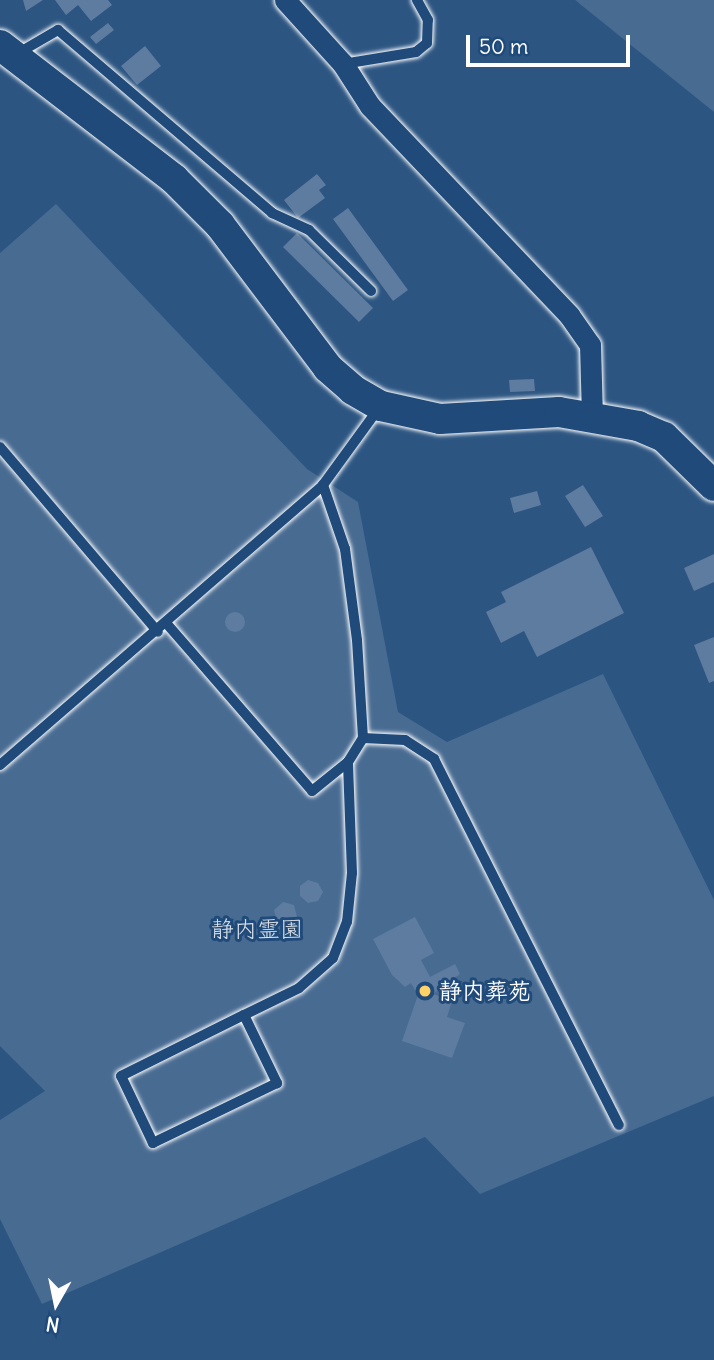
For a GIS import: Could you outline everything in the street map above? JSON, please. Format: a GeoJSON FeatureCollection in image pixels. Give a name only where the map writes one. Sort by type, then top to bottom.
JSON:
{"type":"FeatureCollection","features":[{"type":"Feature","properties":{"kind":"street"},"geometry":{"type":"LineString","coordinates":[[285,0],[343,64],[370,106],[569,315],[590,345],[592,416]]}},
{"type":"Feature","properties":{"kind":"street"},"geometry":{"type":"LineString","coordinates":[[6,51],[174,179],[220,225],[328,368],[381,406],[440,419],[559,412],[592,416],[664,437],[714,486]]}},
{"type":"Feature","properties":{"kind":"lane"},"geometry":{"type":"LineString","coordinates":[[343,64],[416,52],[427,43],[428,20],[417,0]]}},
{"type":"Feature","properties":{"kind":"lane"},"geometry":{"type":"LineString","coordinates":[[6,51],[58,30],[272,213],[309,230],[371,291]]}},
{"type":"Feature","properties":{"kind":"lane"},"geometry":{"type":"LineString","coordinates":[[0,765],[163,628],[323,485],[381,406]]}},
{"type":"Feature","properties":{"kind":"lane"},"geometry":{"type":"LineString","coordinates":[[0,447],[312,791],[348,762],[363,738],[345,549],[323,485]]}},
{"type":"Feature","properties":{"kind":"lane"},"geometry":{"type":"LineString","coordinates":[[363,738],[405,740],[434,759],[619,1125]]}},
{"type":"Feature","properties":{"kind":"lane"},"geometry":{"type":"LineString","coordinates":[[244,1015],[277,1083],[153,1143],[121,1076],[244,1015],[299,988],[333,958],[347,922],[352,873],[348,762]]}},
{"type":"Feature","properties":{"kind":"green space"},"geometry":{"type":"Polygon","coordinates":[[[575,0],[714,0],[714,112],[575,0]]]}},
{"type":"Feature","properties":{"kind":"green space","name":"静内霊園"},"geometry":{"type":"Polygon","coordinates":[[[56,204],[307,469],[358,502],[398,712],[447,742],[603,674],[714,900],[714,1096],[480,1194],[425,1137],[42,1304],[0,1219],[0,1120],[45,1091],[0,1046],[0,253],[56,204]]]}},
{"type":"Feature","properties":{"kind":"building"},"geometry":{"type":"Polygon","coordinates":[[[23,0],[43,0],[26,11],[23,0]]]}},
{"type":"Feature","properties":{"kind":"building"},"geometry":{"type":"Polygon","coordinates":[[[55,0],[108,0],[112,5],[91,21],[78,5],[66,15],[55,0]]]}},
{"type":"Feature","properties":{"kind":"building"},"geometry":{"type":"Polygon","coordinates":[[[108,23],[114,30],[96,44],[90,37],[108,23]]]}},
{"type":"Feature","properties":{"kind":"building"},"geometry":{"type":"Polygon","coordinates":[[[145,46],[161,66],[137,85],[121,66],[145,46]]]}},
{"type":"Feature","properties":{"kind":"building"},"geometry":{"type":"Polygon","coordinates":[[[317,174],[326,185],[319,190],[325,198],[298,218],[284,200],[317,174]]]}},
{"type":"Feature","properties":{"kind":"building"},"geometry":{"type":"Polygon","coordinates":[[[348,208],[408,290],[393,301],[333,219],[348,208]]]}},
{"type":"Feature","properties":{"kind":"building"},"geometry":{"type":"Polygon","coordinates":[[[297,233],[373,308],[359,322],[283,247],[297,233]]]}},
{"type":"Feature","properties":{"kind":"building"},"geometry":{"type":"Polygon","coordinates":[[[534,379],[535,391],[510,392],[509,380],[534,379]]]}},
{"type":"Feature","properties":{"kind":"building"},"geometry":{"type":"Polygon","coordinates":[[[583,485],[603,516],[585,527],[565,496],[583,485]]]}},
{"type":"Feature","properties":{"kind":"building"},"geometry":{"type":"Polygon","coordinates":[[[537,491],[541,505],[514,513],[510,498],[537,491]]]}},
{"type":"Feature","properties":{"kind":"building"},"geometry":{"type":"Polygon","coordinates":[[[591,547],[624,613],[537,657],[524,631],[501,643],[486,612],[506,602],[501,592],[591,547]]]}},
{"type":"Feature","properties":{"kind":"building"},"geometry":{"type":"Polygon","coordinates":[[[714,554],[714,582],[694,591],[684,568],[714,554]]]}},
{"type":"Feature","properties":{"kind":"building"},"geometry":{"type":"Polygon","coordinates":[[[231,612],[239,612],[245,622],[239,632],[231,632],[225,626],[225,618],[231,612]]]}},
{"type":"Feature","properties":{"kind":"building"},"geometry":{"type":"Polygon","coordinates":[[[714,637],[714,681],[709,683],[694,645],[714,637]]]}},
{"type":"Feature","properties":{"kind":"building"},"geometry":{"type":"Polygon","coordinates":[[[308,880],[318,883],[323,892],[318,901],[308,903],[300,896],[300,886],[308,880]]]}},
{"type":"Feature","properties":{"kind":"building"},"geometry":{"type":"Polygon","coordinates":[[[283,902],[294,905],[297,917],[289,925],[277,922],[274,910],[283,902]]]}},
{"type":"Feature","properties":{"kind":"building","name":"静内葬苑"},"geometry":{"type":"Polygon","coordinates":[[[415,917],[434,953],[421,960],[430,977],[455,964],[460,974],[433,994],[452,1001],[447,1017],[465,1023],[452,1058],[402,1041],[418,995],[411,983],[405,987],[392,975],[373,939],[415,917]]]}},
{"type":"Feature","properties":{"kind":"place","name":"静内葬苑"},"geometry":{"type":"Point","coordinates":[425,991]}}]}
